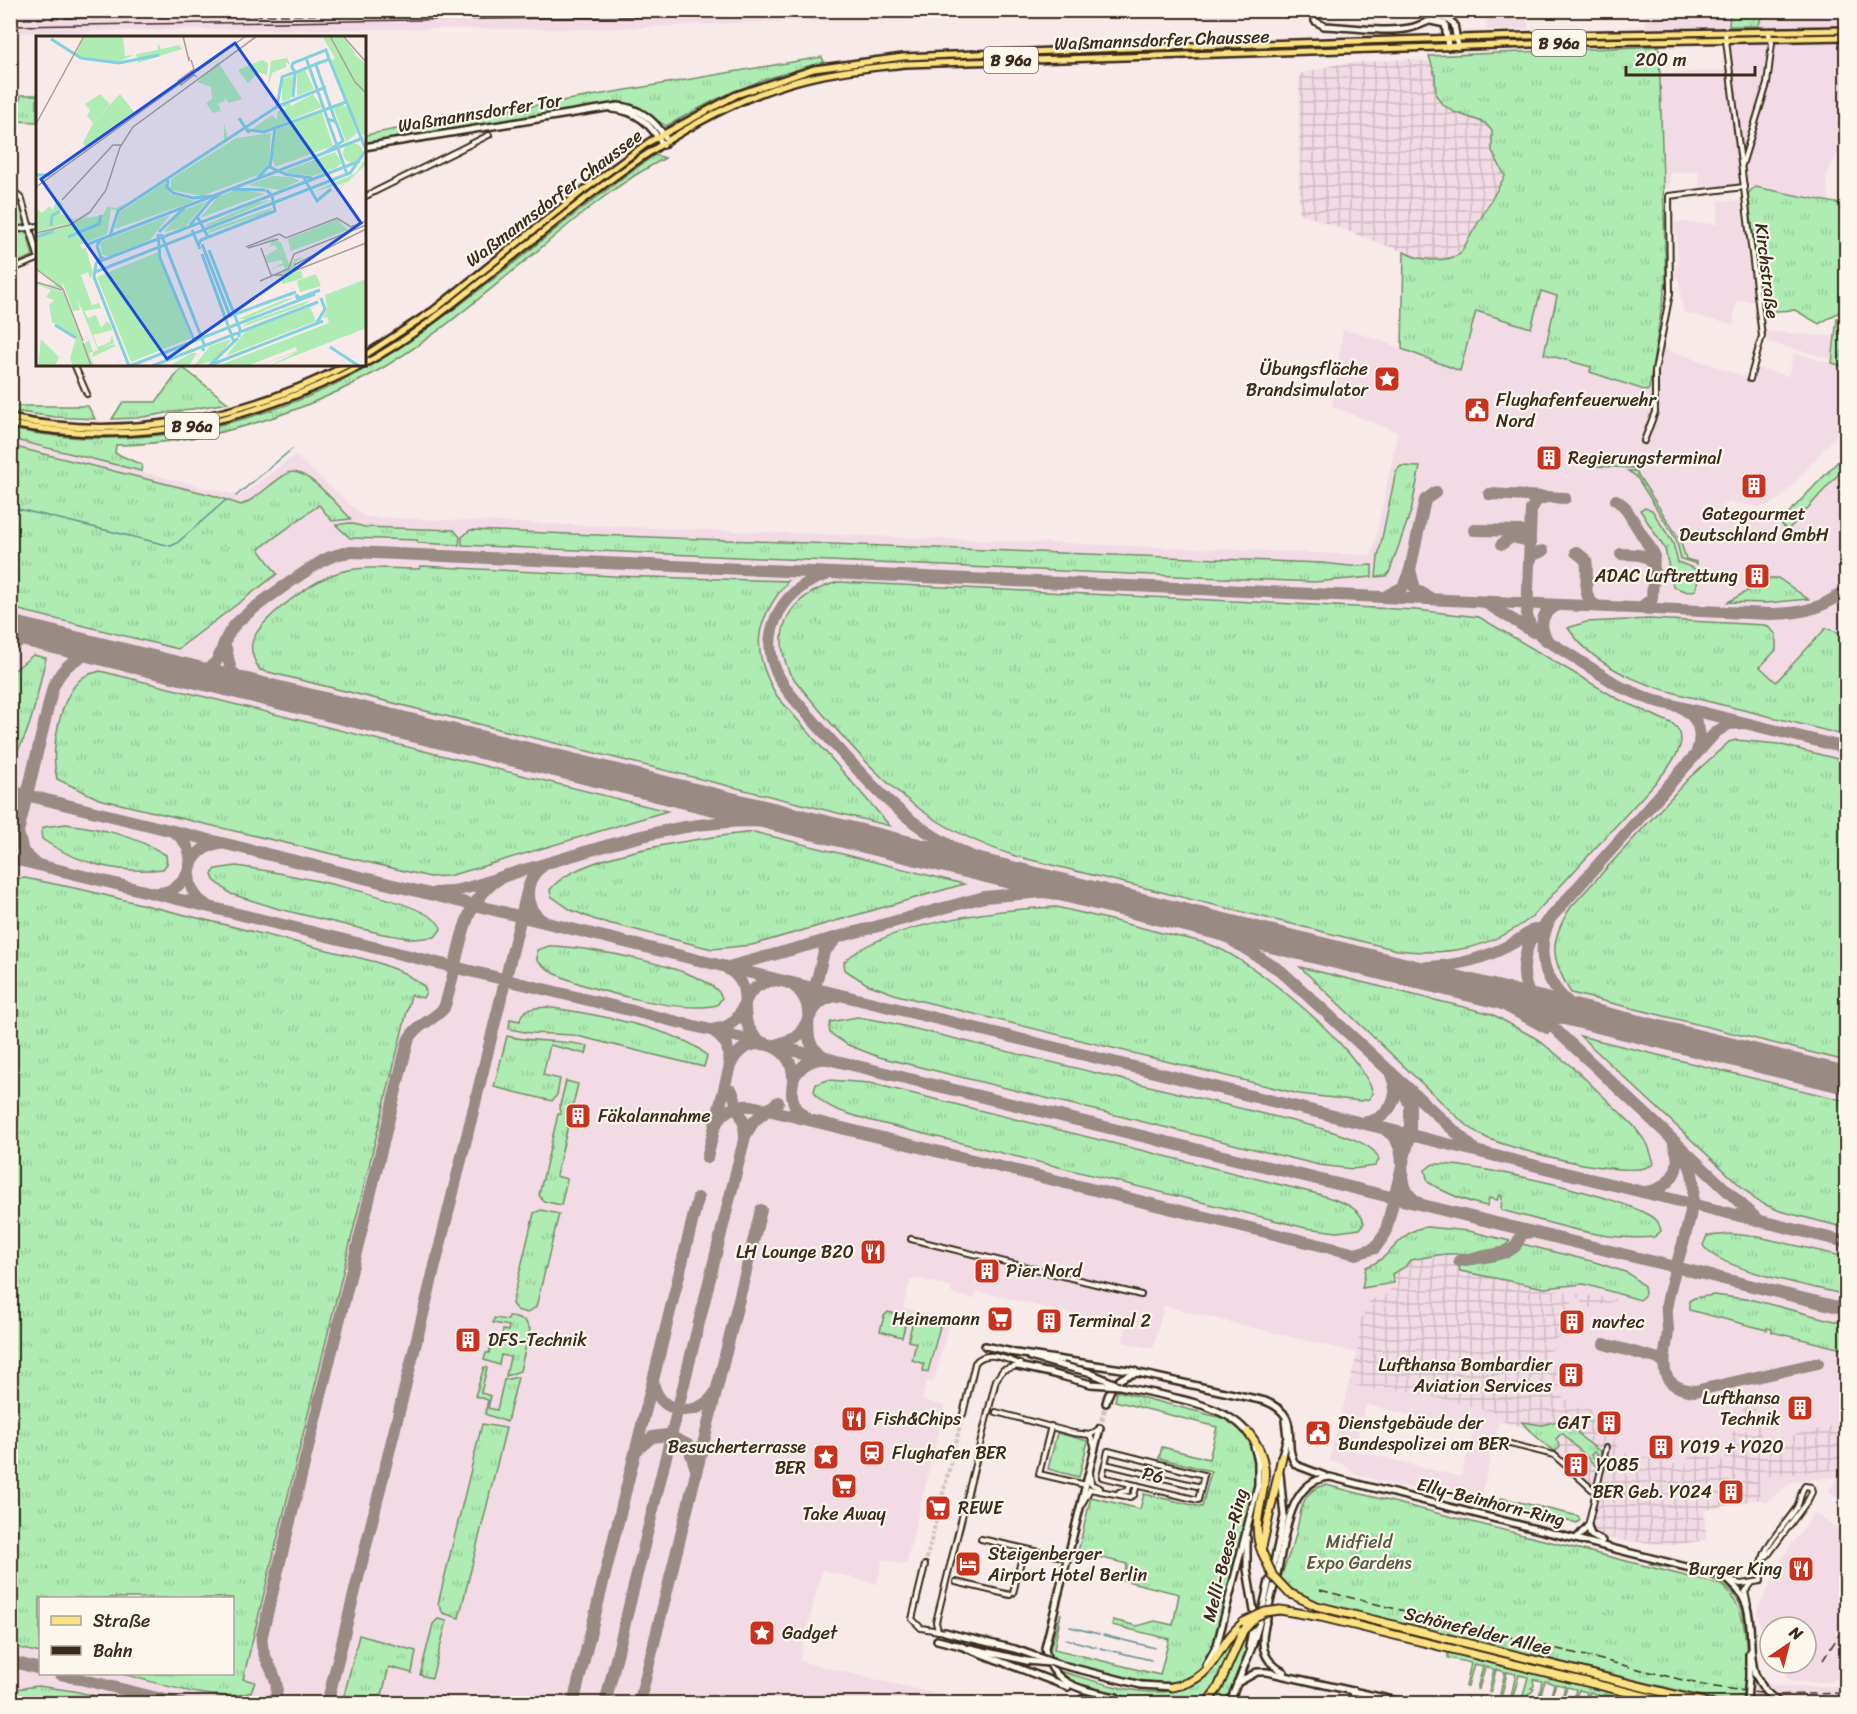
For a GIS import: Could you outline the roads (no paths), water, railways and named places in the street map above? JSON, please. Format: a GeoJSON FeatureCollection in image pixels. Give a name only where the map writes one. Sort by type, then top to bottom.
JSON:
{"type":"FeatureCollection","features":[{"type":"Feature","properties":{"kind":"highway"},"geometry":{"type":"LineString","coordinates":[[1248,1432],[1261,1455],[1266,1477],[1257,1534],[1262,1552]]}},
{"type":"Feature","properties":{"kind":"highway"},"geometry":{"type":"LineString","coordinates":[[1262,1552],[1266,1521],[1282,1457]]}},
{"type":"Feature","properties":{"kind":"highway","name":"Schönefelder Allee"},"geometry":{"type":"LineString","coordinates":[[1262,1552],[1273,1576],[1289,1593],[1323,1608],[1711,1704]]}},
{"type":"Feature","properties":{"kind":"highway","name":"Schönefelder Allee"},"geometry":{"type":"LineString","coordinates":[[1172,1687],[1191,1683],[1206,1672],[1232,1634],[1244,1622],[1262,1613],[1280,1610],[1312,1615],[1676,1704]]}},
{"type":"Feature","properties":{"kind":"highway"},"geometry":{"type":"LineString","coordinates":[[1206,1704],[1218,1688],[1243,1631],[1262,1613]]}},
{"type":"Feature","properties":{"kind":"highway"},"geometry":{"type":"LineString","coordinates":[[1132,1704],[1145,1704]]}},
{"type":"Feature","properties":{"kind":"main road","name":"Waßmannsdorfer Chaussee"},"geometry":{"type":"LineString","coordinates":[[366,355],[434,310],[580,193],[661,136],[716,105],[761,86],[814,69],[859,61],[1126,48],[1457,38],[1769,34],[1777,31],[1846,30]]}},
{"type":"Feature","properties":{"kind":"main road","name":"B 96a"},"geometry":{"type":"LineString","coordinates":[[1769,34],[1846,37]]}},
{"type":"Feature","properties":{"kind":"main road","name":"Waßmannsdorfer Chaussee"},"geometry":{"type":"LineString","coordinates":[[366,363],[429,323],[592,193],[666,144],[736,103],[825,74],[905,64],[1458,47],[1725,35]]}},
{"type":"Feature","properties":{"kind":"main road","name":"B 96a"},"geometry":{"type":"LineString","coordinates":[[10,418],[104,427],[198,418],[246,407],[294,391],[345,366]]}},
{"type":"Feature","properties":{"kind":"main road","name":"Waßmannsdorfer Chaussee"},"geometry":{"type":"LineString","coordinates":[[10,424],[41,430],[102,434],[164,430],[205,424],[254,412],[315,389],[360,366]]}},
{"type":"Feature","properties":{"kind":"street"},"geometry":{"type":"LineString","coordinates":[[1314,11],[1316,21],[1324,26],[1398,29],[1416,26],[1438,17],[1450,20],[1456,29],[1458,47]]}},
{"type":"Feature","properties":{"kind":"street"},"geometry":{"type":"LineString","coordinates":[[1429,21],[1445,24],[1448,47]]}},
{"type":"Feature","properties":{"kind":"street","name":"Kirchstraße"},"geometry":{"type":"LineString","coordinates":[[1742,165],[1765,96],[1769,34]]}},
{"type":"Feature","properties":{"kind":"street","name":"Kirchstraße"},"geometry":{"type":"LineString","coordinates":[[1725,35],[1762,336],[1750,379]]}},
{"type":"Feature","properties":{"kind":"street","name":"Waßmannsdorfer Tor"},"geometry":{"type":"LineString","coordinates":[[366,147],[618,106],[636,110],[650,119],[666,144]]}},
{"type":"Feature","properties":{"kind":"street"},"geometry":{"type":"LineString","coordinates":[[366,196],[489,135]]}},
{"type":"Feature","properties":{"kind":"street"},"geometry":{"type":"LineString","coordinates":[[10,186],[22,200],[36,250]]}},
{"type":"Feature","properties":{"kind":"street"},"geometry":{"type":"LineString","coordinates":[[1644,441],[1655,412],[1655,371],[1670,293],[1669,196],[1744,187]]}},
{"type":"Feature","properties":{"kind":"street"},"geometry":{"type":"LineString","coordinates":[[10,231],[36,226]]}},
{"type":"Feature","properties":{"kind":"street"},"geometry":{"type":"LineString","coordinates":[[10,270],[36,258]]}},
{"type":"Feature","properties":{"kind":"street"},"geometry":{"type":"LineString","coordinates":[[75,366],[87,394]]}},
{"type":"Feature","properties":{"kind":"street"},"geometry":{"type":"LineString","coordinates":[[912,1239],[1141,1295]]}},
{"type":"Feature","properties":{"kind":"street"},"geometry":{"type":"LineString","coordinates":[[985,1346],[1081,1370],[1120,1386],[1216,1410],[1233,1419],[1248,1432]]}},
{"type":"Feature","properties":{"kind":"street"},"geometry":{"type":"LineString","coordinates":[[1009,1352],[1142,1373],[1269,1403],[1284,1416],[1287,1437],[1282,1457],[1280,1487],[1284,1516],[1273,1567]]}},
{"type":"Feature","properties":{"kind":"street"},"geometry":{"type":"LineString","coordinates":[[963,1414],[975,1363],[988,1355],[1020,1366],[1092,1384],[1120,1386]]}},
{"type":"Feature","properties":{"kind":"street"},"geometry":{"type":"LineString","coordinates":[[941,1631],[936,1622],[996,1380],[1003,1370],[1020,1366]]}},
{"type":"Feature","properties":{"kind":"street"},"geometry":{"type":"LineString","coordinates":[[1106,1403],[1110,1390],[1119,1380],[1131,1374],[1142,1373]]}},
{"type":"Feature","properties":{"kind":"street"},"geometry":{"type":"LineString","coordinates":[[996,1413],[1073,1433],[1090,1435],[1100,1428]]}},
{"type":"Feature","properties":{"kind":"street","name":"Elly-Beinhorn-Ring"},"geometry":{"type":"LineString","coordinates":[[1284,1416],[1291,1429],[1290,1452],[1296,1465],[1330,1477],[1709,1571],[1730,1581]]}},
{"type":"Feature","properties":{"kind":"street"},"geometry":{"type":"LineString","coordinates":[[1051,1426],[1039,1474],[1086,1485]]}},
{"type":"Feature","properties":{"kind":"street"},"geometry":{"type":"LineString","coordinates":[[1100,1428],[1045,1648],[1054,1674],[1066,1683],[1132,1704]]}},
{"type":"Feature","properties":{"kind":"street","name":"Melli-Beese-Ring"},"geometry":{"type":"LineString","coordinates":[[1172,1687],[1196,1675],[1213,1655],[1249,1522],[1259,1470],[1256,1451],[1248,1432]]}},
{"type":"Feature","properties":{"kind":"street"},"geometry":{"type":"LineString","coordinates":[[1090,1435],[1095,1448]]}},
{"type":"Feature","properties":{"kind":"street"},"geometry":{"type":"LineString","coordinates":[[1498,1441],[1554,1455],[1595,1492]]}},
{"type":"Feature","properties":{"kind":"street"},"geometry":{"type":"LineString","coordinates":[[1577,1538],[1588,1526],[1606,1449]]}},
{"type":"Feature","properties":{"kind":"street","name":"P6"},"geometry":{"type":"LineString","coordinates":[[1108,1451],[1204,1475],[1198,1500],[1130,1484],[1102,1477],[1108,1451]]}},
{"type":"Feature","properties":{"kind":"street","name":"P6"},"geometry":{"type":"LineString","coordinates":[[1105,1464],[1201,1487]]}},
{"type":"Feature","properties":{"kind":"street"},"geometry":{"type":"LineString","coordinates":[[1090,1468],[1090,1482],[1096,1487],[1125,1493],[1130,1484]]}},
{"type":"Feature","properties":{"kind":"street"},"geometry":{"type":"LineString","coordinates":[[1277,1574],[1299,1493],[1309,1482],[1330,1477]]}},
{"type":"Feature","properties":{"kind":"street"},"geometry":{"type":"LineString","coordinates":[[1080,1506],[1090,1489],[1130,1497],[1134,1495],[1137,1485]]}},
{"type":"Feature","properties":{"kind":"street"},"geometry":{"type":"LineString","coordinates":[[1730,1581],[1741,1584],[1761,1581],[1762,1559],[1765,1549],[1798,1506],[1802,1488],[1811,1487],[1812,1492],[1808,1500],[1768,1555],[1762,1559]]}},
{"type":"Feature","properties":{"kind":"street"},"geometry":{"type":"LineString","coordinates":[[1249,1522],[1246,1554],[1262,1613],[1264,1653],[1274,1667],[1289,1675]]}},
{"type":"Feature","properties":{"kind":"street"},"geometry":{"type":"LineString","coordinates":[[1588,1526],[1594,1538],[1611,1546]]}},
{"type":"Feature","properties":{"kind":"street"},"geometry":{"type":"LineString","coordinates":[[981,1539],[1067,1558]]}},
{"type":"Feature","properties":{"kind":"street"},"geometry":{"type":"LineString","coordinates":[[956,1582],[1011,1594],[1024,1549]]}},
{"type":"Feature","properties":{"kind":"street"},"geometry":{"type":"LineString","coordinates":[[925,1565],[912,1619],[919,1627],[1015,1649],[1075,1669],[1141,1685],[1172,1687]]}},
{"type":"Feature","properties":{"kind":"street"},"geometry":{"type":"LineString","coordinates":[[1229,1703],[1252,1647],[1269,1581]]}},
{"type":"Feature","properties":{"kind":"street"},"geometry":{"type":"LineString","coordinates":[[1730,1581],[1748,1605]]}},
{"type":"Feature","properties":{"kind":"street"},"geometry":{"type":"LineString","coordinates":[[1747,1704],[1752,1676],[1749,1648],[1752,1637],[1745,1592],[1754,1582]]}},
{"type":"Feature","properties":{"kind":"street"},"geometry":{"type":"LineString","coordinates":[[1262,1613],[1274,1586]]}},
{"type":"Feature","properties":{"kind":"street"},"geometry":{"type":"LineString","coordinates":[[1240,1675],[1253,1624]]}},
{"type":"Feature","properties":{"kind":"street"},"geometry":{"type":"LineString","coordinates":[[937,1640],[1027,1661],[1058,1664]]}},
{"type":"Feature","properties":{"kind":"street"},"geometry":{"type":"LineString","coordinates":[[958,1646],[1044,1680],[1122,1701]]}},
{"type":"Feature","properties":{"kind":"street"},"geometry":{"type":"LineString","coordinates":[[1237,1683],[1257,1672],[1289,1675],[1411,1704]]}},
{"type":"Feature","properties":{"kind":"street"},"geometry":{"type":"LineString","coordinates":[[1752,1676],[1780,1704]]}},
{"type":"Feature","properties":{"kind":"street"},"geometry":{"type":"LineString","coordinates":[[1351,1704],[1354,1690]]}},
{"type":"Feature","properties":{"kind":"street"},"geometry":{"type":"LineString","coordinates":[[1076,1704],[1082,1698],[1115,1703],[1122,1701]]}},
{"type":"Feature","properties":{"kind":"waterway"},"geometry":{"type":"LineString","coordinates":[[236,496],[292,449]]}},
{"type":"Feature","properties":{"kind":"waterway"},"geometry":{"type":"LineString","coordinates":[[10,507],[171,546],[226,500]]}},
{"type":"Feature","properties":{"kind":"waterway"},"geometry":{"type":"LineString","coordinates":[[1070,1627],[1099,1634]]}},
{"type":"Feature","properties":{"kind":"waterway"},"geometry":{"type":"LineString","coordinates":[[1103,1635],[1155,1648]]}},
{"type":"Feature","properties":{"kind":"waterway"},"geometry":{"type":"LineString","coordinates":[[1066,1639],[1096,1647]]}},
{"type":"Feature","properties":{"kind":"waterway"},"geometry":{"type":"LineString","coordinates":[[1100,1648],[1151,1660]]}},
{"type":"Feature","properties":{"kind":"tunnel"},"geometry":{"type":"LineString","coordinates":[[1100,1428],[1106,1403]]}},
{"type":"Feature","properties":{"kind":"tunnel"},"geometry":{"type":"LineString","coordinates":[[925,1565],[963,1414]]}},
{"type":"Feature","properties":{"kind":"tram line"},"geometry":{"type":"LineString","coordinates":[[10,26],[1098,10]]}},
{"type":"Feature","properties":{"kind":"railway"},"geometry":{"type":"LineString","coordinates":[[10,19],[622,10]]}},
{"type":"Feature","properties":{"kind":"railway"},"geometry":{"type":"LineString","coordinates":[[1320,1590],[1707,1686],[1775,1695],[1846,1693]]}},
{"type":"Feature","properties":{"kind":"railway"},"geometry":{"type":"LineString","coordinates":[[1823,1660],[1846,1624]]}},
{"type":"Feature","properties":{"kind":"place","name":"Übungsfläche Brandsimulator"},"geometry":{"type":"Point","coordinates":[1387,379]}},
{"type":"Feature","properties":{"kind":"place","name":"Flughafenfeuerwehr Nord"},"geometry":{"type":"Point","coordinates":[1477,410]}},
{"type":"Feature","properties":{"kind":"place","name":"Regierungsterminal"},"geometry":{"type":"Point","coordinates":[1549,458]}},
{"type":"Feature","properties":{"kind":"place","name":"Gategourmet Deutschland GmbH"},"geometry":{"type":"Point","coordinates":[1754,486]}},
{"type":"Feature","properties":{"kind":"place","name":"ADAC Luftrettung"},"geometry":{"type":"Point","coordinates":[1757,576]}},
{"type":"Feature","properties":{"kind":"place","name":"Fäkalannahme"},"geometry":{"type":"Point","coordinates":[578,1116]}},
{"type":"Feature","properties":{"kind":"place","name":"LH Lounge B20"},"geometry":{"type":"Point","coordinates":[873,1252]}},
{"type":"Feature","properties":{"kind":"place","name":"Pier Nord"},"geometry":{"type":"Point","coordinates":[987,1271]}},
{"type":"Feature","properties":{"kind":"place","name":"Heinemann"},"geometry":{"type":"Point","coordinates":[1000,1319]}},
{"type":"Feature","properties":{"kind":"place","name":"Terminal 2"},"geometry":{"type":"Point","coordinates":[1049,1321]}},
{"type":"Feature","properties":{"kind":"place","name":"navtec"},"geometry":{"type":"Point","coordinates":[1572,1322]}},
{"type":"Feature","properties":{"kind":"place","name":"DFS-Technik"},"geometry":{"type":"Point","coordinates":[468,1340]}},
{"type":"Feature","properties":{"kind":"place","name":"Lufthansa Bombardier Aviation Services"},"geometry":{"type":"Point","coordinates":[1571,1375]}},
{"type":"Feature","properties":{"kind":"place","name":"Lufthansa Technik"},"geometry":{"type":"Point","coordinates":[1800,1408]}},
{"type":"Feature","properties":{"kind":"place","name":"Fish&Chips"},"geometry":{"type":"Point","coordinates":[854,1419]}},
{"type":"Feature","properties":{"kind":"place","name":"GAT"},"geometry":{"type":"Point","coordinates":[1609,1423]}},
{"type":"Feature","properties":{"kind":"place","name":"Dienstgebäude der Bundespolizei am BER"},"geometry":{"type":"Point","coordinates":[1318,1433]}},
{"type":"Feature","properties":{"kind":"place","name":"Y019 + Y020"},"geometry":{"type":"Point","coordinates":[1661,1447]}},
{"type":"Feature","properties":{"kind":"place","name":"Flughafen BER"},"geometry":{"type":"Point","coordinates":[872,1453]}},
{"type":"Feature","properties":{"kind":"place","name":"Besucherterrasse BER"},"geometry":{"type":"Point","coordinates":[826,1457]}},
{"type":"Feature","properties":{"kind":"place","name":"Y085"},"geometry":{"type":"Point","coordinates":[1576,1465]}},
{"type":"Feature","properties":{"kind":"place","name":"Take Away"},"geometry":{"type":"Point","coordinates":[844,1486]}},
{"type":"Feature","properties":{"kind":"place","name":"BER Geb. Y024"},"geometry":{"type":"Point","coordinates":[1731,1492]}},
{"type":"Feature","properties":{"kind":"place","name":"REWE"},"geometry":{"type":"Point","coordinates":[938,1508]}},
{"type":"Feature","properties":{"kind":"place","name":"Steigenberger Airport Hotel Berlin"},"geometry":{"type":"Point","coordinates":[968,1564]}},
{"type":"Feature","properties":{"kind":"place","name":"Burger King"},"geometry":{"type":"Point","coordinates":[1801,1569]}},
{"type":"Feature","properties":{"kind":"place","name":"Gadget"},"geometry":{"type":"Point","coordinates":[762,1633]}},
{"type":"Feature","properties":{"kind":"park label","name":"Midfield Expo Gardens"},"geometry":{"type":"Point","coordinates":[1359,1552]}}]}
